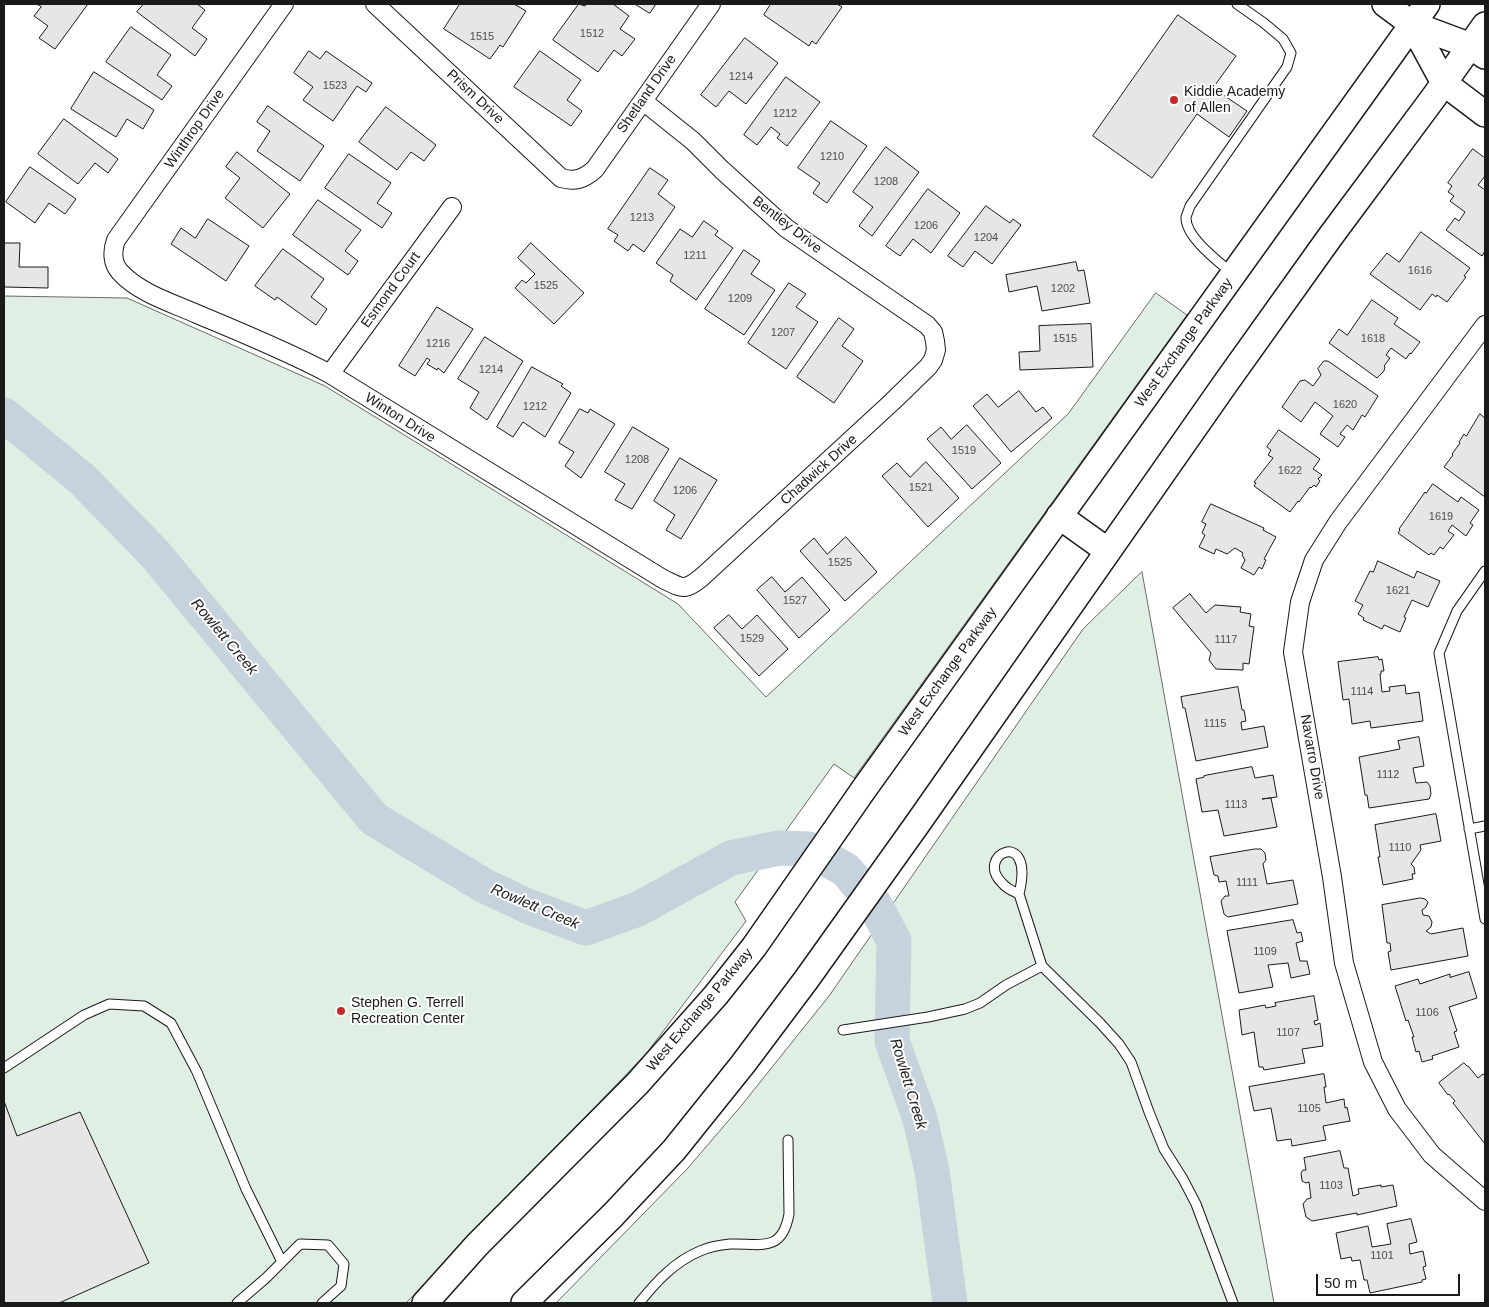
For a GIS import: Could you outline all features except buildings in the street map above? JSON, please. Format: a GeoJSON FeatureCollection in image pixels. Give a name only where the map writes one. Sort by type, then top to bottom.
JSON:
{"type":"FeatureCollection","features":[{"type":"Feature","properties":{"kind":"main road"},"geometry":{"type":"LineString","coordinates":[[1384,4],[1412,24],[1478,51]]}},
{"type":"Feature","properties":{"kind":"main road","name":"West Exchange Parkway"},"geometry":{"type":"LineString","coordinates":[[425,1303],[477,1245],[636,1084],[716,995],[754,947],[864,789],[1427,4]]}},
{"type":"Feature","properties":{"kind":"main road"},"geometry":{"type":"LineString","coordinates":[[1412,24],[1444,84],[1485,114]]}},
{"type":"Feature","properties":{"kind":"main road"},"geometry":{"type":"LineString","coordinates":[[524,1303],[613,1215],[674,1150],[743,1064],[806,980],[918,823],[1325,245],[1444,84],[1478,51],[1485,25]]}},
{"type":"Feature","properties":{"kind":"main road"},"geometry":{"type":"LineString","coordinates":[[1059,516],[1108,551]]}},
{"type":"Feature","properties":{"kind":"street","name":"Winthrop Drive"},"geometry":{"type":"LineString","coordinates":[[113,257],[113,248],[116,240],[284,4]]}},
{"type":"Feature","properties":{"kind":"street","name":"Shetland Drive"},"geometry":{"type":"LineString","coordinates":[[579,180],[588,176],[595,169],[711,4]]}},
{"type":"Feature","properties":{"kind":"street","name":"Prism Drive"},"geometry":{"type":"LineString","coordinates":[[385,7],[561,178],[579,180]]}},
{"type":"Feature","properties":{"kind":"street","name":"Bentley Drive"},"geometry":{"type":"LineString","coordinates":[[643,101],[693,141],[786,228],[927,324],[936,341]]}},
{"type":"Feature","properties":{"kind":"street","name":"Esmond Court"},"geometry":{"type":"LineString","coordinates":[[330,374],[452,207]]}},
{"type":"Feature","properties":{"kind":"street","name":"Winton Drive"},"geometry":{"type":"LineString","coordinates":[[113,257],[120,272],[144,291],[303,360],[330,374],[663,579],[681,587],[686,587]]}},
{"type":"Feature","properties":{"kind":"street","name":"Navarro Drive"},"geometry":{"type":"LineString","coordinates":[[1485,325],[1338,522],[1314,560],[1300,602],[1293,652],[1332,876],[1344,963],[1373,1062],[1397,1110],[1432,1156],[1485,1202]]}},
{"type":"Feature","properties":{"kind":"street","name":"Chadwick Drive"},"geometry":{"type":"LineString","coordinates":[[686,587],[702,577],[928,367],[933,360],[936,341]]}},
{"type":"Feature","properties":{"kind":"lane"},"geometry":{"type":"LineString","coordinates":[[1234,274],[1198,243],[1188,229],[1186,218],[1190,206],[1287,67],[1291,53],[1283,40],[1264,22],[1237,4]]}},
{"type":"Feature","properties":{"kind":"lane"},"geometry":{"type":"LineString","coordinates":[[1485,571],[1458,611],[1439,653],[1485,919]]}},
{"type":"Feature","properties":{"kind":"lane"},"geometry":{"type":"LineString","coordinates":[[1470,829],[1485,826]]}},
{"type":"Feature","properties":{"kind":"lane"},"geometry":{"type":"LineString","coordinates":[[1019,894],[1003,884],[995,873],[996,860],[1005,851],[1012,852],[1018,856],[1022,863],[1022,883],[1019,894],[1042,966],[1100,1023],[1119,1044],[1131,1062],[1164,1149],[1196,1204],[1233,1303]]}},
{"type":"Feature","properties":{"kind":"lane"},"geometry":{"type":"LineString","coordinates":[[843,1030],[928,1017],[965,1009],[980,1003],[1006,984],[1042,966]]}},
{"type":"Feature","properties":{"kind":"lane"},"geometry":{"type":"LineString","coordinates":[[4,1068],[84,1016],[109,1004],[144,1006],[171,1023],[197,1072],[246,1189],[282,1262]]}},
{"type":"Feature","properties":{"kind":"lane"},"geometry":{"type":"LineString","coordinates":[[639,1303],[671,1268],[692,1255],[711,1247],[730,1244],[761,1246],[769,1244],[780,1236],[789,1214],[788,1140]]}},
{"type":"Feature","properties":{"kind":"lane"},"geometry":{"type":"LineString","coordinates":[[237,1303],[266,1278],[300,1244],[328,1245],[344,1264],[341,1286],[322,1303]]}},
{"type":"Feature","properties":{"kind":"green space"},"geometry":{"type":"Polygon","coordinates":[[[1156,293],[1187,315],[854,778],[834,764],[735,902],[746,921],[646,1054],[406,1303],[4,1303],[4,296],[127,298],[325,386],[678,604],[766,697],[1068,414],[1156,293]]]}},
{"type":"Feature","properties":{"kind":"green space"},"geometry":{"type":"Polygon","coordinates":[[[1142,572],[1274,1303],[556,1303],[687,1169],[741,1106],[829,996],[1083,629],[1142,572]]]}},
{"type":"Feature","properties":{"kind":"waterway","name":"Rowlett Creek"},"geometry":{"type":"LineString","coordinates":[[4,415],[82,479],[155,554],[374,819],[483,885],[527,906],[586,928],[638,909],[731,858],[779,848],[809,849],[846,870],[875,905],[894,941],[892,1041],[920,1119],[932,1171],[950,1303]]}},
{"type":"Feature","properties":{"kind":"place","name":"Kiddie Academy of Allen"},"geometry":{"type":"Point","coordinates":[1174,100]}},
{"type":"Feature","properties":{"kind":"place","name":"Stephen G. Terrell Recreation Center"},"geometry":{"type":"Point","coordinates":[341,1011]}}]}
